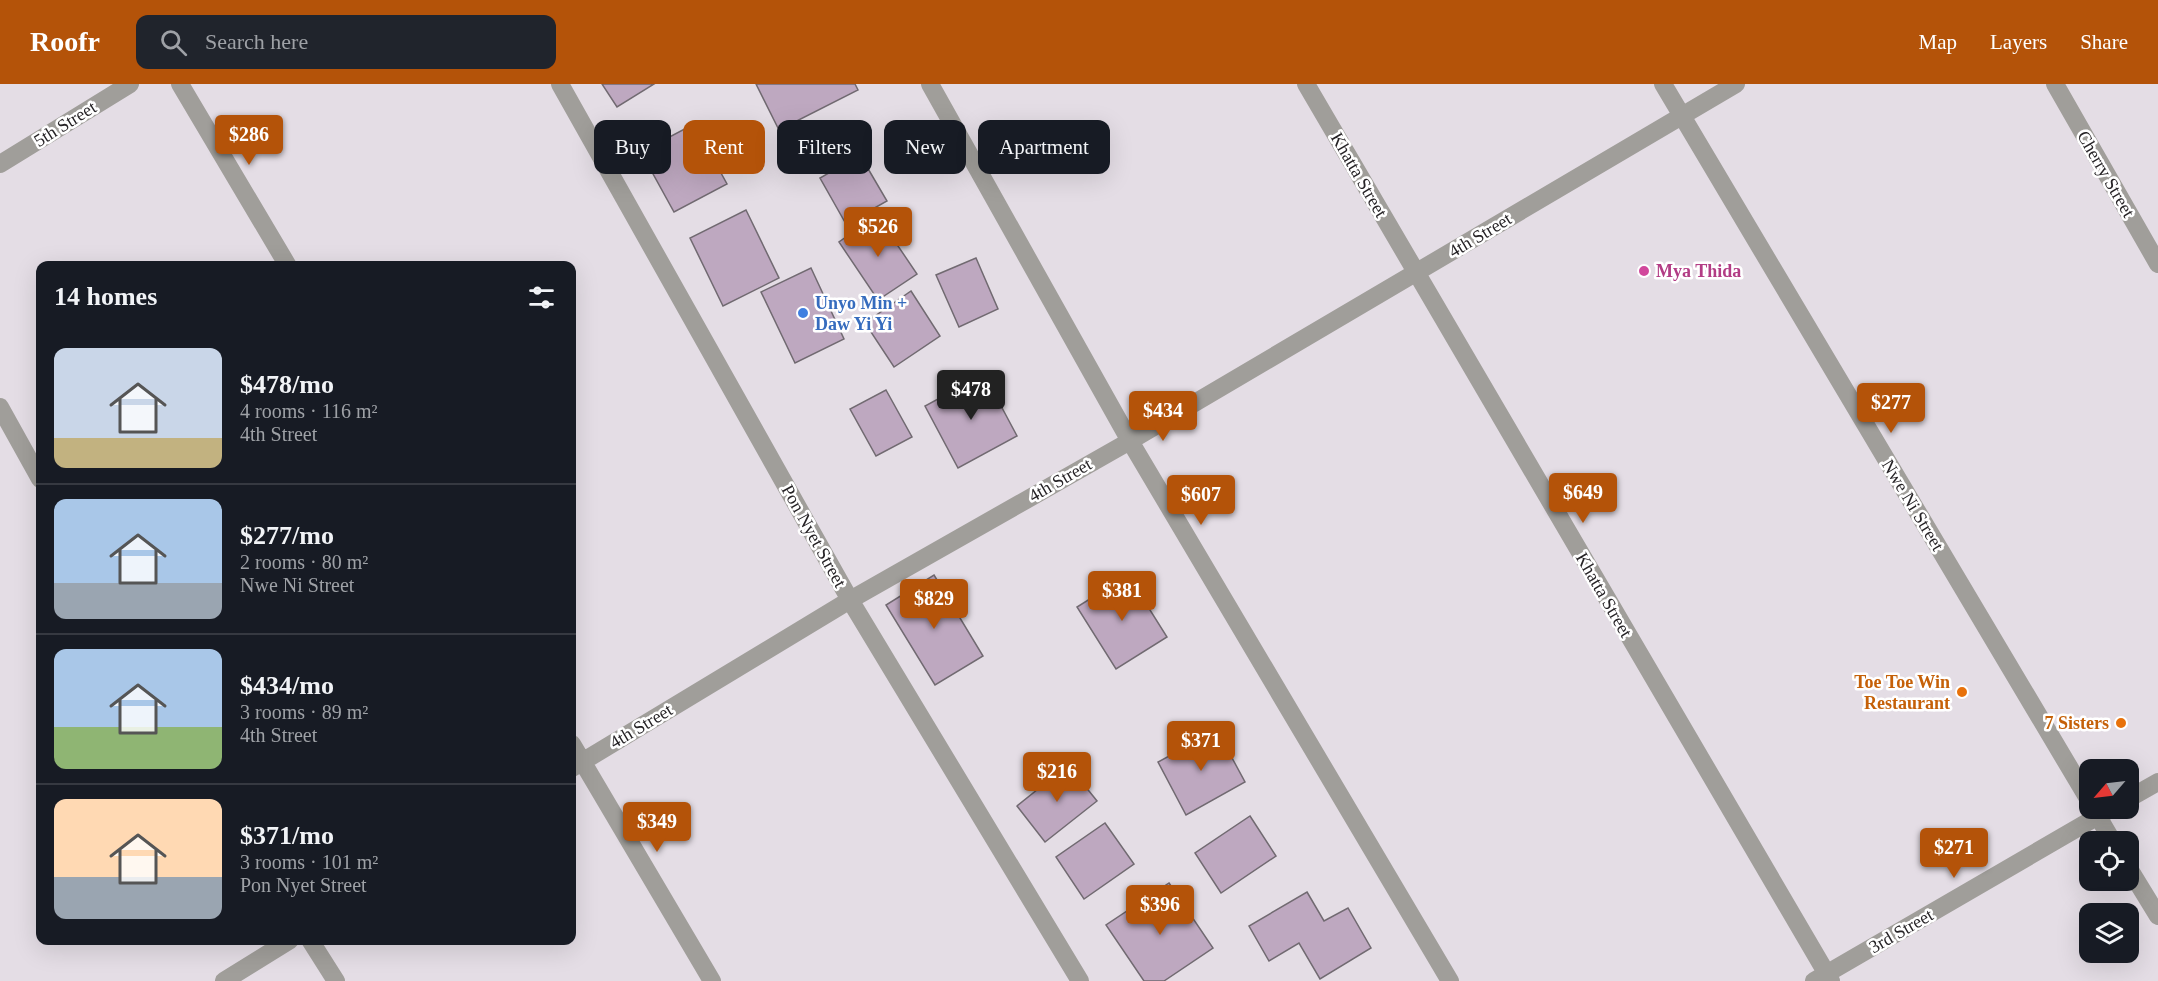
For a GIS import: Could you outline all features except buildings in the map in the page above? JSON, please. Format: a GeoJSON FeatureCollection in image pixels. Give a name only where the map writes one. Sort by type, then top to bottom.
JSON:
{"type":"FeatureCollection","features":[{"type":"Feature","properties":{"kind":"street","name":"5th Street"},"geometry":{"type":"LineString","coordinates":[[0,164],[130,84]]}},
{"type":"Feature","properties":{"kind":"street"},"geometry":{"type":"LineString","coordinates":[[180,84],[285,261]]}},
{"type":"Feature","properties":{"kind":"street","name":"Pon Nyet Street"},"geometry":{"type":"LineString","coordinates":[[560,84],[850,600],[1080,981]]}},
{"type":"Feature","properties":{"kind":"street"},"geometry":{"type":"LineString","coordinates":[[930,84],[1130,441],[1450,981]]}},
{"type":"Feature","properties":{"kind":"street","name":"Khatta Street"},"geometry":{"type":"LineString","coordinates":[[1306,84],[1824,978]]}},
{"type":"Feature","properties":{"kind":"street","name":"Nwe Ni Street"},"geometry":{"type":"LineString","coordinates":[[1663,84],[2079,777]]}},
{"type":"Feature","properties":{"kind":"street","name":"4th Street"},"geometry":{"type":"LineString","coordinates":[[577,765],[850,600],[1130,441],[1736,84]]}},
{"type":"Feature","properties":{"kind":"street","name":"Cherry Street"},"geometry":{"type":"LineString","coordinates":[[2055,84],[2158,264]]}},
{"type":"Feature","properties":{"kind":"street"},"geometry":{"type":"LineString","coordinates":[[0,407],[36,472]]}},
{"type":"Feature","properties":{"kind":"street"},"geometry":{"type":"LineString","coordinates":[[577,765],[712,981]]}},
{"type":"Feature","properties":{"kind":"street"},"geometry":{"type":"LineString","coordinates":[[2139,793],[2158,782]]}},
{"type":"Feature","properties":{"kind":"street","name":"3rd Street"},"geometry":{"type":"LineString","coordinates":[[1824,978],[2082,819]]}},
{"type":"Feature","properties":{"kind":"street"},"geometry":{"type":"LineString","coordinates":[[2139,885],[2158,916]]}},
{"type":"Feature","properties":{"kind":"street"},"geometry":{"type":"LineString","coordinates":[[224,981],[282,945]]}},
{"type":"Feature","properties":{"kind":"street"},"geometry":{"type":"LineString","coordinates":[[313,945],[336,981]]}},
{"type":"Feature","properties":{"kind":"place","name":"Mya Thida"},"geometry":{"type":"Point","coordinates":[1644,271]}},
{"type":"Feature","properties":{"kind":"place","name":"Unyo Min + Daw Yi Yi"},"geometry":{"type":"Point","coordinates":[803,313]}},
{"type":"Feature","properties":{"kind":"place","name":"Toe Toe Win Restaurant"},"geometry":{"type":"Point","coordinates":[1962,692]}},
{"type":"Feature","properties":{"kind":"place","name":"7 Sisters"},"geometry":{"type":"Point","coordinates":[2121,723]}}]}
